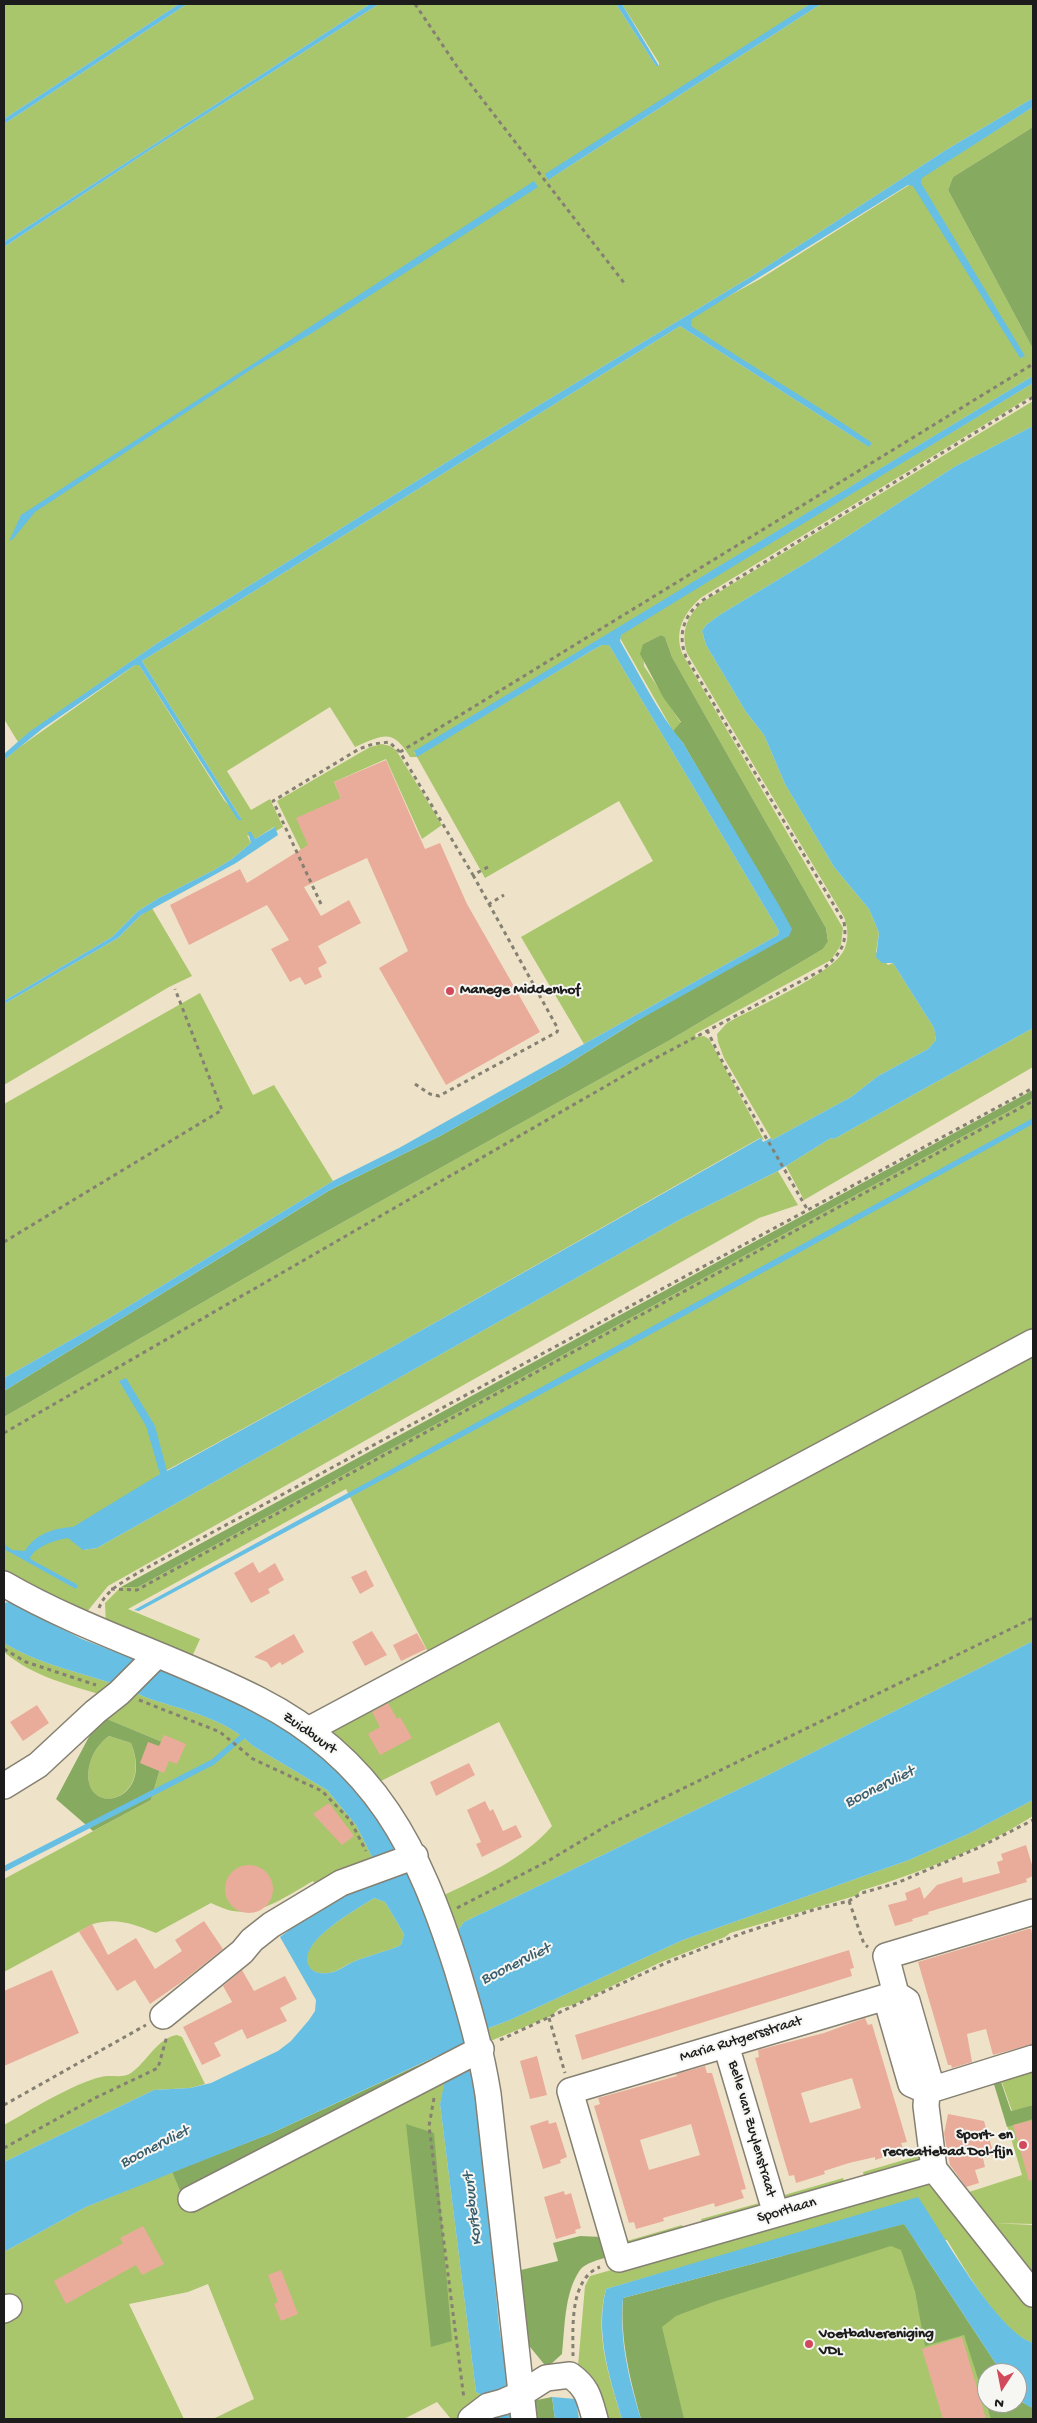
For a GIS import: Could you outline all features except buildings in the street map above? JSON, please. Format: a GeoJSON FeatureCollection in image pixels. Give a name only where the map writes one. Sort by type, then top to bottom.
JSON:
{"type":"FeatureCollection","features":[{"type":"Feature","properties":{"kind":"street"},"geometry":{"type":"LineString","coordinates":[[308,1730],[1033,1342]]}},
{"type":"Feature","properties":{"kind":"street","name":"Zuidbuurt"},"geometry":{"type":"LineString","coordinates":[[4,1584],[46,1608],[153,1659],[260,1701],[308,1730],[339,1754],[372,1790],[399,1827],[391,1864],[442,1926],[474,2024],[458,2060]]}},
{"type":"Feature","properties":{"kind":"street"},"geometry":{"type":"LineString","coordinates":[[4,1786],[38,1764],[121,1691],[153,1659]]}},
{"type":"Feature","properties":{"kind":"street"},"geometry":{"type":"LineString","coordinates":[[163,2016],[242,1952],[252,1940],[271,1924],[341,1883],[391,1864]]}},
{"type":"Feature","properties":{"kind":"street"},"geometry":{"type":"LineString","coordinates":[[1033,1912],[886,1956],[896,1994],[906,2001],[930,2078],[926,2106],[934,2168],[1033,2294]]}},
{"type":"Feature","properties":{"kind":"street","name":"Maria Rutgersstraat"},"geometry":{"type":"LineString","coordinates":[[619,2260],[570,2091],[896,1994]]}},
{"type":"Feature","properties":{"kind":"street","name":"Belle van Zuylenstraat"},"geometry":{"type":"LineString","coordinates":[[726,2045],[776,2214]]}},
{"type":"Feature","properties":{"kind":"street"},"geometry":{"type":"LineString","coordinates":[[927,2091],[1033,2058]]}},
{"type":"Feature","properties":{"kind":"street"},"geometry":{"type":"LineString","coordinates":[[191,2199],[458,2060],[488,2094],[489,2404]]}},
{"type":"Feature","properties":{"kind":"street","name":"Sportlaan"},"geometry":{"type":"LineString","coordinates":[[619,2260],[934,2168]]}},
{"type":"Feature","properties":{"kind":"street"},"geometry":{"type":"LineString","coordinates":[[489,2404],[546,2378],[570,2375],[582,2384],[587,2393],[595,2419]]}},
{"type":"Feature","properties":{"kind":"street"},"geometry":{"type":"LineString","coordinates":[[489,2404],[524,2419]]}},
{"type":"Feature","properties":{"kind":"path"},"geometry":{"type":"LineString","coordinates":[[415,4],[458,68],[624,284]]}},
{"type":"Feature","properties":{"kind":"path"},"geometry":{"type":"LineString","coordinates":[[400,752],[1033,364]]}},
{"type":"Feature","properties":{"kind":"path"},"geometry":{"type":"LineString","coordinates":[[4,1433],[639,1067],[822,970],[839,954],[845,939],[844,922],[686,657],[681,636],[685,621],[689,613],[703,600],[1033,397]]}},
{"type":"Feature","properties":{"kind":"path"},"geometry":{"type":"LineString","coordinates":[[321,904],[274,801],[360,750],[373,744],[389,742],[400,752],[473,875],[558,1028],[557,1032],[438,1096],[430,1094],[415,1084]]}},
{"type":"Feature","properties":{"kind":"path"},"geometry":{"type":"LineString","coordinates":[[473,875],[488,866]]}},
{"type":"Feature","properties":{"kind":"path"},"geometry":{"type":"LineString","coordinates":[[490,904],[504,895]]}},
{"type":"Feature","properties":{"kind":"path"},"geometry":{"type":"LineString","coordinates":[[4,1242],[222,1110],[175,989]]}},
{"type":"Feature","properties":{"kind":"path"},"geometry":{"type":"LineString","coordinates":[[707,1030],[806,1210]]}},
{"type":"Feature","properties":{"kind":"path"},"geometry":{"type":"LineString","coordinates":[[91,1628],[102,1600],[111,1589],[1033,1088]]}},
{"type":"Feature","properties":{"kind":"path"},"geometry":{"type":"LineString","coordinates":[[111,1589],[137,1590],[1033,1101]]}},
{"type":"Feature","properties":{"kind":"path"},"geometry":{"type":"LineString","coordinates":[[442,1926],[480,1897],[652,1803],[1033,1618]]}},
{"type":"Feature","properties":{"kind":"path"},"geometry":{"type":"LineString","coordinates":[[4,1649],[26,1662],[121,1691],[220,1732],[252,1759],[322,1791],[350,1820],[364,1846],[391,1864]]}},
{"type":"Feature","properties":{"kind":"path"},"geometry":{"type":"LineString","coordinates":[[489,2404],[429,2126],[458,2060],[668,1962],[813,1910],[849,1902],[862,1893],[897,1883],[980,1847],[1033,1820]]}},
{"type":"Feature","properties":{"kind":"path"},"geometry":{"type":"LineString","coordinates":[[849,1902],[864,1944]]}},
{"type":"Feature","properties":{"kind":"path"},"geometry":{"type":"LineString","coordinates":[[4,2105],[163,2016],[168,2040],[158,2068],[95,2098],[4,2148]]}},
{"type":"Feature","properties":{"kind":"path"},"geometry":{"type":"LineString","coordinates":[[549,2018],[562,2061]]}},
{"type":"Feature","properties":{"kind":"path"},"geometry":{"type":"LineString","coordinates":[[570,2375],[573,2357],[576,2295],[588,2275],[596,2268],[619,2260]]}},
{"type":"Feature","properties":{"kind":"green space"},"geometry":{"type":"Polygon","coordinates":[[[4,4],[179,4],[4,119],[4,4]]]}},
{"type":"Feature","properties":{"kind":"green space"},"geometry":{"type":"Polygon","coordinates":[[[187,4],[370,4],[4,242],[4,124],[187,4]]]}},
{"type":"Feature","properties":{"kind":"green space"},"geometry":{"type":"Polygon","coordinates":[[[379,4],[616,4],[656,66],[659,66],[659,63],[622,4],[810,4],[548,180],[821,4],[1033,4],[1033,98],[946,150],[752,276],[503,427],[156,644],[18,742],[4,719],[4,247],[150,150],[379,4]]]}},
{"type":"Feature","properties":{"kind":"green space"},"geometry":{"type":"Polygon","coordinates":[[[1033,107],[1033,127],[953,177],[948,190],[1033,349],[1033,376],[414,752],[417,756],[591,651],[602,645],[609,645],[779,931],[778,935],[584,1044],[521,937],[653,861],[619,801],[485,878],[417,757],[410,757],[398,742],[387,737],[373,739],[355,747],[330,707],[227,771],[251,810],[270,799],[283,827],[276,831],[274,827],[255,839],[247,835],[251,843],[232,859],[138,911],[112,937],[4,1001],[4,760],[135,665],[139,665],[224,800],[242,820],[142,661],[680,326],[869,447],[681,322],[760,279],[1033,107]]]}},
{"type":"Feature","properties":{"kind":"green space"},"geometry":{"type":"Polygon","coordinates":[[[1033,127],[1033,349],[948,190],[953,177],[1033,127]]]}},
{"type":"Feature","properties":{"kind":"green space"},"geometry":{"type":"Polygon","coordinates":[[[1033,383],[1033,395],[702,597],[690,609],[682,623],[679,638],[683,655],[843,928],[841,945],[831,960],[695,1034],[696,1037],[704,1036],[709,1039],[764,1140],[760,1138],[385,1351],[160,1474],[83,1550],[97,1548],[681,1219],[778,1171],[798,1205],[759,1218],[108,1586],[86,1613],[4,1572],[4,1417],[302,1245],[670,1040],[823,949],[828,940],[826,928],[672,657],[665,637],[661,635],[643,644],[644,666],[681,723],[673,731],[620,638],[621,634],[1033,383]]]}},
{"type":"Feature","properties":{"kind":"green space"},"geometry":{"type":"Polygon","coordinates":[[[1033,401],[1033,426],[954,467],[814,558],[721,614],[706,625],[702,631],[706,645],[746,712],[764,735],[785,784],[834,867],[869,909],[879,933],[876,952],[888,965],[893,963],[934,1028],[936,1040],[928,1049],[878,1076],[851,1097],[772,1140],[724,1058],[717,1034],[727,1023],[825,970],[837,959],[846,946],[846,925],[844,917],[687,653],[685,632],[688,620],[701,603],[1033,401]]]}},
{"type":"Feature","properties":{"kind":"green space"},"geometry":{"type":"Polygon","coordinates":[[[661,635],[665,637],[672,657],[826,928],[828,941],[823,949],[670,1040],[302,1245],[4,1417],[4,1391],[330,1190],[440,1136],[563,1067],[791,929],[683,743],[673,731],[681,722],[663,697],[640,654],[643,644],[661,635]]]}},
{"type":"Feature","properties":{"kind":"green space"},"geometry":{"type":"Polygon","coordinates":[[[382,744],[396,750],[442,825],[422,839],[386,759],[334,782],[341,798],[322,878],[316,881],[277,801],[370,747],[382,744]]]}},
{"type":"Feature","properties":{"kind":"green space"},"geometry":{"type":"Polygon","coordinates":[[[152,908],[192,976],[169,987],[4,1085],[4,1004],[118,938],[141,915],[152,908]]]}},
{"type":"Feature","properties":{"kind":"green space"},"geometry":{"type":"Polygon","coordinates":[[[200,993],[253,1095],[274,1085],[333,1181],[106,1320],[4,1378],[4,1104],[200,993]]]}},
{"type":"Feature","properties":{"kind":"green space"},"geometry":{"type":"Polygon","coordinates":[[[1033,1028],[1033,1067],[804,1200],[786,1166],[831,1138],[834,1139],[1033,1028]]]}},
{"type":"Feature","properties":{"kind":"green space"},"geometry":{"type":"Polygon","coordinates":[[[1033,1090],[1033,1098],[138,1587],[121,1587],[1033,1090]]]}},
{"type":"Feature","properties":{"kind":"green space"},"geometry":{"type":"Polygon","coordinates":[[[1033,1098],[1033,1336],[429,1654],[346,1489],[128,1609],[200,1639],[191,1659],[106,1625],[105,1603],[121,1587],[138,1587],[1033,1098]]]}},
{"type":"Feature","properties":{"kind":"green space"},"geometry":{"type":"Polygon","coordinates":[[[1033,1352],[1033,1641],[770,1774],[464,1922],[455,1934],[442,1896],[501,1867],[528,1849],[552,1826],[499,1722],[379,1782],[325,1727],[1033,1352]]]}},
{"type":"Feature","properties":{"kind":"green space"},"geometry":{"type":"Polygon","coordinates":[[[4,1643],[29,1656],[204,1716],[242,1736],[253,1746],[327,1790],[356,1825],[374,1861],[322,1893],[313,1881],[275,1903],[254,1910],[244,1912],[233,1911],[211,1903],[156,1933],[132,1924],[117,1921],[93,1924],[4,1972],[4,1879],[151,1800],[167,1744],[100,1716],[106,1696],[52,1679],[27,1668],[4,1652],[4,1643]]]}},
{"type":"Feature","properties":{"kind":"green space"},"geometry":{"type":"Polygon","coordinates":[[[100,1716],[167,1744],[151,1800],[93,1831],[56,1799],[100,1716]],[[109,1736],[96,1750],[89,1767],[89,1783],[95,1794],[105,1798],[116,1797],[126,1791],[134,1780],[136,1764],[131,1743],[109,1736]]]}},
{"type":"Feature","properties":{"kind":"green space"},"geometry":{"type":"Polygon","coordinates":[[[109,1736],[131,1743],[136,1764],[133,1780],[126,1791],[116,1797],[105,1798],[95,1794],[89,1783],[89,1767],[96,1750],[109,1736]]]}},
{"type":"Feature","properties":{"kind":"green space"},"geometry":{"type":"Polygon","coordinates":[[[1033,1800],[1033,1816],[992,1839],[949,1859],[860,1891],[858,1895],[730,1933],[725,1937],[659,1963],[573,2005],[560,2008],[551,2016],[488,2042],[484,2030],[510,2020],[683,1940],[909,1860],[968,1834],[1033,1800]]]}},
{"type":"Feature","properties":{"kind":"green space"},"geometry":{"type":"Polygon","coordinates":[[[374,1898],[385,1902],[404,1934],[401,1945],[350,1963],[332,1972],[320,1973],[310,1968],[307,1957],[311,1947],[320,1937],[343,1918],[374,1898]]]}},
{"type":"Feature","properties":{"kind":"green space"},"geometry":{"type":"Polygon","coordinates":[[[177,2035],[182,2037],[205,2084],[190,2088],[154,2090],[4,2162],[4,2125],[52,2098],[90,2080],[105,2076],[128,2075],[158,2045],[177,2035]]]}},
{"type":"Feature","properties":{"kind":"green space"},"geometry":{"type":"Polygon","coordinates":[[[440,2055],[429,2069],[184,2201],[172,2172],[272,2133],[440,2055]]]}},
{"type":"Feature","properties":{"kind":"green space"},"geometry":{"type":"Polygon","coordinates":[[[1033,2068],[1033,2105],[1012,2111],[1000,2077],[1033,2068]]]}},
{"type":"Feature","properties":{"kind":"green space"},"geometry":{"type":"Polygon","coordinates":[[[1000,2079],[1011,2111],[1033,2105],[1033,2119],[1007,2127],[993,2081],[1000,2079]]]}},
{"type":"Feature","properties":{"kind":"green space"},"geometry":{"type":"Polygon","coordinates":[[[446,2080],[440,2104],[476,2392],[491,2400],[469,2404],[460,2419],[451,2419],[437,2402],[404,2419],[213,2419],[254,2399],[208,2284],[188,2292],[129,2304],[184,2419],[4,2419],[4,2252],[86,2207],[172,2172],[184,2201],[446,2080]]]}},
{"type":"Feature","properties":{"kind":"green space","name":"Sport- en recreatiebad Dol-fijn"},"geometry":{"type":"Polygon","coordinates":[[[1033,2106],[1033,2224],[989,2223],[966,2193],[1022,2175],[1004,2115],[1033,2106]]]}},
{"type":"Feature","properties":{"kind":"green space"},"geometry":{"type":"Polygon","coordinates":[[[406,2124],[434,2133],[452,2341],[431,2347],[406,2124]]]}},
{"type":"Feature","properties":{"kind":"green space"},"geometry":{"type":"Polygon","coordinates":[[[924,2154],[924,2163],[865,2181],[863,2172],[924,2154]]]}},
{"type":"Feature","properties":{"kind":"green space"},"geometry":{"type":"Polygon","coordinates":[[[843,2178],[846,2187],[784,2205],[781,2196],[843,2178]]]}},
{"type":"Feature","properties":{"kind":"green space"},"geometry":{"type":"Polygon","coordinates":[[[915,2184],[928,2184],[1033,2309],[1033,2343],[1021,2337],[996,2314],[947,2240],[689,2265],[606,2289],[603,2306],[602,2339],[608,2371],[622,2419],[602,2419],[592,2382],[584,2370],[578,2366],[585,2286],[590,2276],[915,2184]]]}},
{"type":"Feature","properties":{"kind":"green space"},"geometry":{"type":"Polygon","coordinates":[[[763,2202],[764,2206],[704,2229],[701,2219],[763,2202]]]}},
{"type":"Feature","properties":{"kind":"green space"},"geometry":{"type":"Polygon","coordinates":[[[991,2223],[1033,2225],[1033,2276],[991,2223]]]}},
{"type":"Feature","properties":{"kind":"green space"},"geometry":{"type":"Polygon","coordinates":[[[904,2224],[995,2363],[977,2363],[977,2375],[964,2335],[925,2346],[915,2291],[901,2250],[891,2246],[713,2302],[676,2316],[662,2327],[684,2419],[641,2419],[624,2344],[623,2298],[904,2224]]]}},
{"type":"Feature","properties":{"kind":"green space"},"geometry":{"type":"Polygon","coordinates":[[[682,2225],[685,2234],[629,2250],[620,2243],[682,2225]]]}},
{"type":"Feature","properties":{"kind":"green space"},"geometry":{"type":"Polygon","coordinates":[[[580,2236],[602,2237],[607,2257],[589,2264],[580,2270],[568,2300],[562,2354],[551,2364],[544,2364],[526,2342],[521,2270],[558,2261],[553,2243],[580,2236]]]}},
{"type":"Feature","properties":{"kind":"green space","name":"Voetbalvereniging VDL"},"geometry":{"type":"Polygon","coordinates":[[[904,2238],[981,2363],[977,2363],[977,2413],[1011,2413],[1026,2419],[665,2419],[633,2314],[904,2238]]]}},
{"type":"Feature","properties":{"kind":"green space"},"geometry":{"type":"Polygon","coordinates":[[[552,2397],[555,2419],[531,2419],[532,2401],[552,2397]]]}},
{"type":"Feature","properties":{"kind":"green space"},"geometry":{"type":"Polygon","coordinates":[[[1027,2405],[1033,2408],[1033,2419],[991,2419],[989,2413],[1027,2413],[1027,2405]]]}},
{"type":"Feature","properties":{"kind":"water"},"geometry":{"type":"Polygon","coordinates":[[[179,4],[187,4],[4,124],[4,119],[179,4]]]}},
{"type":"Feature","properties":{"kind":"water"},"geometry":{"type":"Polygon","coordinates":[[[370,4],[379,4],[150,150],[4,247],[4,242],[370,4]]]}},
{"type":"Feature","properties":{"kind":"water"},"geometry":{"type":"Polygon","coordinates":[[[616,4],[622,4],[659,66],[656,66],[616,4]]]}},
{"type":"Feature","properties":{"kind":"water"},"geometry":{"type":"Polygon","coordinates":[[[810,4],[821,4],[548,180],[545,174],[810,4]]]}},
{"type":"Feature","properties":{"kind":"water"},"geometry":{"type":"Polygon","coordinates":[[[1033,98],[1033,107],[922,178],[921,183],[1025,356],[1020,358],[913,186],[908,185],[692,319],[691,326],[850,428],[872,443],[869,447],[680,326],[142,661],[242,820],[238,820],[139,665],[135,665],[42,729],[4,760],[4,754],[29,732],[156,644],[503,427],[752,276],[946,150],[1033,98]]]}},
{"type":"Feature","properties":{"kind":"water"},"geometry":{"type":"Polygon","coordinates":[[[534,181],[538,187],[312,333],[255,367],[35,512],[13,539],[9,541],[21,515],[534,181]]]}},
{"type":"Feature","properties":{"kind":"water"},"geometry":{"type":"Polygon","coordinates":[[[1033,376],[1033,383],[621,635],[620,641],[650,694],[665,719],[683,743],[780,907],[792,929],[789,936],[635,1022],[563,1067],[440,1136],[330,1190],[4,1391],[4,1378],[106,1320],[333,1181],[399,1148],[778,935],[779,931],[609,645],[602,645],[591,651],[417,757],[414,751],[1033,376]]]}},
{"type":"Feature","properties":{"kind":"water"},"geometry":{"type":"Polygon","coordinates":[[[1033,426],[1033,1028],[834,1139],[831,1138],[778,1171],[681,1219],[97,1548],[83,1550],[68,1538],[47,1544],[37,1550],[30,1558],[76,1584],[78,1586],[76,1589],[4,1549],[4,1544],[12,1550],[25,1551],[40,1536],[59,1529],[73,1527],[160,1474],[146,1426],[119,1381],[126,1378],[155,1426],[167,1471],[385,1351],[761,1138],[763,1142],[771,1138],[772,1140],[851,1097],[878,1076],[928,1049],[936,1040],[934,1028],[893,963],[882,963],[876,957],[879,933],[869,909],[834,867],[785,784],[764,735],[746,712],[706,645],[702,631],[706,625],[721,614],[814,558],[954,467],[1033,426]]]}},
{"type":"Feature","properties":{"kind":"water"},"geometry":{"type":"Polygon","coordinates":[[[275,827],[278,835],[236,863],[141,915],[118,938],[4,1004],[4,1001],[112,937],[138,911],[232,859],[251,843],[248,832],[251,832],[255,839],[275,827]]]}},
{"type":"Feature","properties":{"kind":"water"},"geometry":{"type":"Polygon","coordinates":[[[1033,1118],[1033,1124],[573,1377],[139,1611],[134,1610],[1033,1118]]]}},
{"type":"Feature","properties":{"kind":"water"},"geometry":{"type":"Polygon","coordinates":[[[9,1602],[82,1639],[162,1670],[166,1669],[278,1721],[349,1776],[398,1844],[392,1859],[408,1869],[455,1934],[464,1922],[770,1774],[1033,1641],[1033,1800],[968,1834],[909,1860],[683,1940],[510,2020],[465,2037],[460,2058],[461,2062],[475,2074],[499,2326],[508,2385],[499,2397],[501,2407],[511,2414],[513,2419],[484,2419],[491,2400],[476,2392],[440,2104],[450,2058],[439,2055],[272,2133],[86,2207],[4,2252],[4,2162],[154,2090],[190,2088],[211,2083],[278,2051],[291,2041],[315,2011],[316,2000],[280,1937],[328,1901],[374,1861],[356,1825],[327,1790],[253,1746],[242,1736],[217,1722],[29,1656],[4,1643],[4,1603],[9,1602]],[[374,1898],[331,1927],[312,1947],[307,1957],[310,1968],[320,1973],[332,1972],[350,1963],[401,1945],[404,1934],[385,1902],[374,1898]]]}},
{"type":"Feature","properties":{"kind":"water"},"geometry":{"type":"Polygon","coordinates":[[[918,2197],[987,2301],[1018,2335],[1033,2343],[1033,2408],[1027,2405],[1027,2363],[995,2363],[904,2224],[623,2298],[622,2329],[626,2359],[641,2419],[622,2419],[612,2387],[603,2339],[602,2322],[606,2289],[918,2197]]]}},
{"type":"Feature","properties":{"kind":"water"},"geometry":{"type":"Polygon","coordinates":[[[552,2397],[576,2399],[579,2419],[555,2419],[552,2397]]]}},
{"type":"Feature","properties":{"kind":"waterway"},"geometry":{"type":"LineString","coordinates":[[4,1869],[213,1762],[243,1736]]}},
{"type":"Feature","properties":{"kind":"place","name":"Manege Middenhof"},"geometry":{"type":"Point","coordinates":[450,991]}},
{"type":"Feature","properties":{"kind":"place","name":"Sport- en recreatiebad Dol-fijn"},"geometry":{"type":"Point","coordinates":[1023,2145]}},
{"type":"Feature","properties":{"kind":"place","name":"Voetbalvereniging VDL"},"geometry":{"type":"Point","coordinates":[809,2344]}},
{"type":"Feature","properties":{"kind":"water label","name":"Boonervliet"},"geometry":{"type":"Point","coordinates":[880,1788]}},
{"type":"Feature","properties":{"kind":"water label","name":"Boonervliet"},"geometry":{"type":"Point","coordinates":[516,1965]}},
{"type":"Feature","properties":{"kind":"water label","name":"Boonervliet"},"geometry":{"type":"Point","coordinates":[155,2148]}},
{"type":"Feature","properties":{"kind":"water label","name":"Kortebuurt"},"geometry":{"type":"Point","coordinates":[474,2209]}}]}
